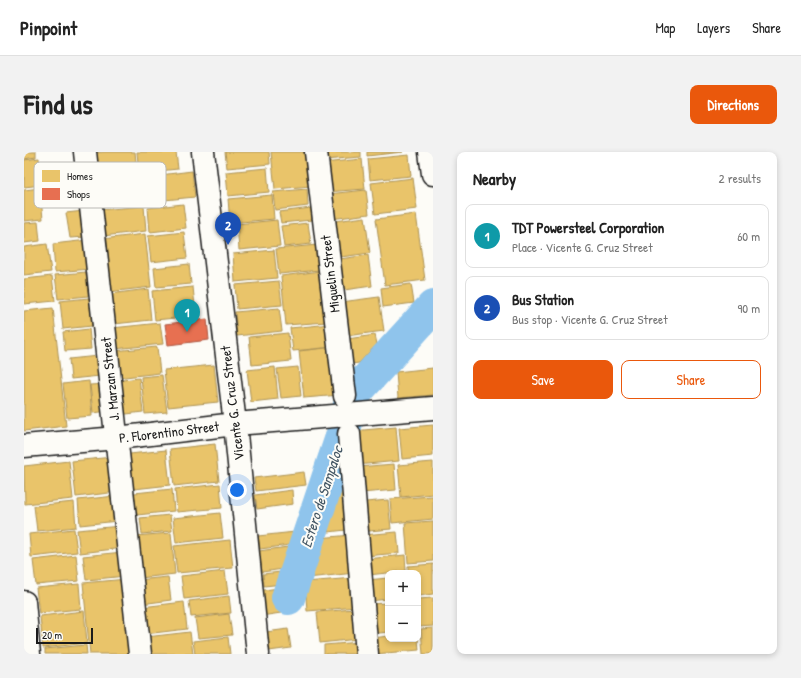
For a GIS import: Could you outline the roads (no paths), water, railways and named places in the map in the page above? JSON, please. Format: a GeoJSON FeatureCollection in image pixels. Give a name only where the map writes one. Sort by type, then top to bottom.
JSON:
{"type":"FeatureCollection","features":[{"type":"Feature","properties":{"kind":"street","name":"J. Marzan Street"},"geometry":{"type":"LineString","coordinates":[[85,152],[86,162]]}},
{"type":"Feature","properties":{"kind":"street","name":"Vicente G. Cruz Street"},"geometry":{"type":"LineString","coordinates":[[203,152],[235,424],[258,654]]}},
{"type":"Feature","properties":{"kind":"street","name":"Miguelin Street"},"geometry":{"type":"LineString","coordinates":[[316,152],[345,396]]}},
{"type":"Feature","properties":{"kind":"street"},"geometry":{"type":"LineString","coordinates":[[430,152],[433,174]]}},
{"type":"Feature","properties":{"kind":"street","name":"J. Marzan Street"},"geometry":{"type":"LineString","coordinates":[[91,208],[140,654]]}},
{"type":"Feature","properties":{"kind":"street","name":"P. Florentino Street"},"geometry":{"type":"LineString","coordinates":[[24,446],[117,438],[235,424],[433,408]]}},
{"type":"Feature","properties":{"kind":"street"},"geometry":{"type":"LineString","coordinates":[[349,434],[367,654]]}},
{"type":"Feature","properties":{"kind":"street"},"geometry":{"type":"LineString","coordinates":[[24,602],[29,654]]}},
{"type":"Feature","properties":{"kind":"waterway","name":"Estero de Sampaloc"},"geometry":{"type":"LineString","coordinates":[[288,598],[344,431],[352,396],[433,307]]}},
{"type":"Feature","properties":{"kind":"place","name":"Bus Station"},"geometry":{"type":"Point","coordinates":[228,245]}},
{"type":"Feature","properties":{"kind":"place","name":"TDT Powersteel Corporation"},"geometry":{"type":"Point","coordinates":[187,332]}}]}
